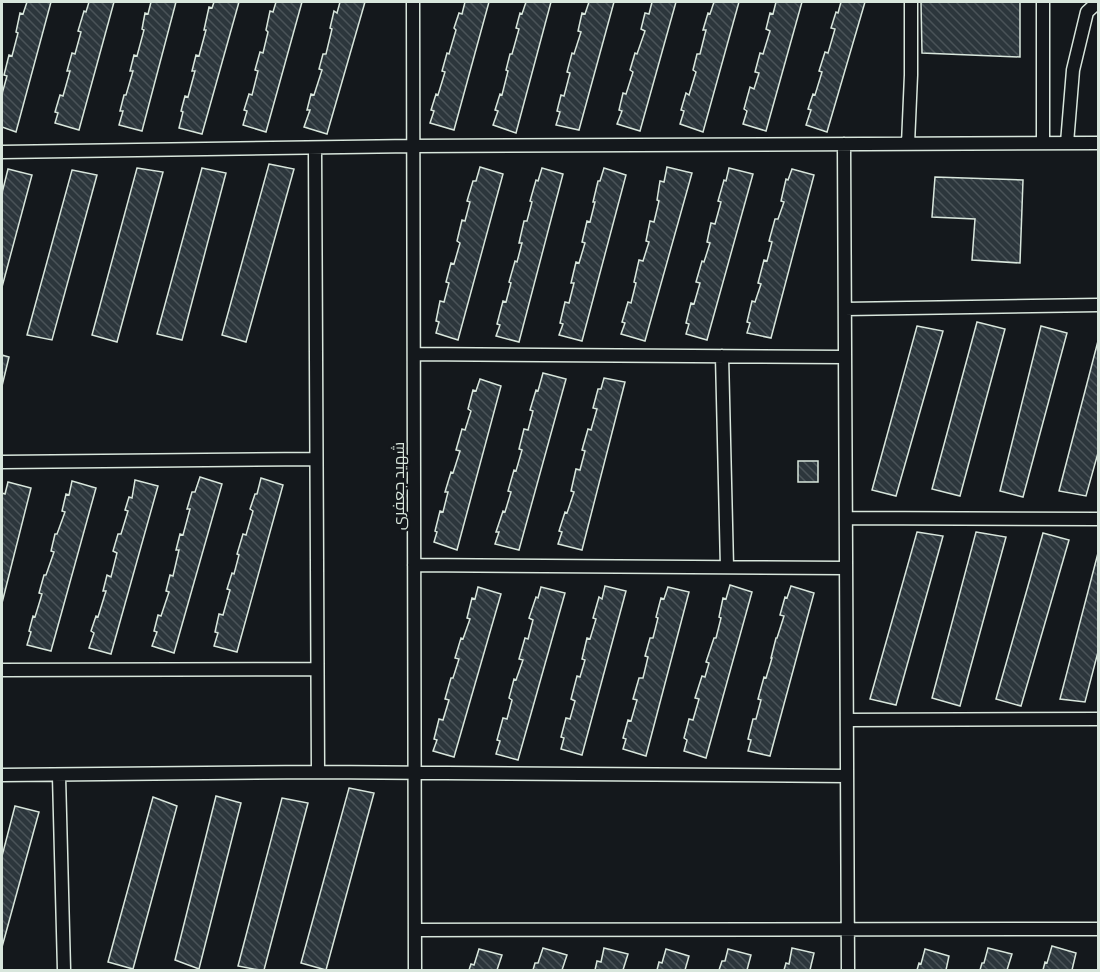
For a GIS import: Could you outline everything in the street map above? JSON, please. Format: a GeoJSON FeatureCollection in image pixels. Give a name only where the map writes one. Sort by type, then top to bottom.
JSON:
{"type":"FeatureCollection","features":[{"type":"Feature","properties":{"kind":"street","name":"شهید جعفری"},"geometry":{"type":"LineString","coordinates":[[413,2],[415,970]]}},
{"type":"Feature","properties":{"kind":"street"},"geometry":{"type":"LineString","coordinates":[[908,144],[911,2]]}},
{"type":"Feature","properties":{"kind":"street"},"geometry":{"type":"LineString","coordinates":[[1043,2],[1043,143]]}},
{"type":"Feature","properties":{"kind":"street"},"geometry":{"type":"LineString","coordinates":[[1066,143],[1073,70],[1087,12],[1098,2]]}},
{"type":"Feature","properties":{"kind":"street"},"geometry":{"type":"LineString","coordinates":[[2,152],[413,146],[1098,143]]}},
{"type":"Feature","properties":{"kind":"street"},"geometry":{"type":"LineString","coordinates":[[844,144],[848,970]]}},
{"type":"Feature","properties":{"kind":"street"},"geometry":{"type":"LineString","coordinates":[[315,148],[318,772]]}},
{"type":"Feature","properties":{"kind":"street"},"geometry":{"type":"LineString","coordinates":[[845,309],[1098,305]]}},
{"type":"Feature","properties":{"kind":"street"},"geometry":{"type":"LineString","coordinates":[[414,354],[845,357]]}},
{"type":"Feature","properties":{"kind":"street"},"geometry":{"type":"LineString","coordinates":[[722,356],[727,567]]}},
{"type":"Feature","properties":{"kind":"street"},"geometry":{"type":"LineString","coordinates":[[2,462],[316,459]]}},
{"type":"Feature","properties":{"kind":"street"},"geometry":{"type":"LineString","coordinates":[[846,518],[1098,519]]}},
{"type":"Feature","properties":{"kind":"street"},"geometry":{"type":"LineString","coordinates":[[414,565],[846,568]]}},
{"type":"Feature","properties":{"kind":"street"},"geometry":{"type":"LineString","coordinates":[[2,670],[317,669]]}},
{"type":"Feature","properties":{"kind":"street"},"geometry":{"type":"LineString","coordinates":[[847,720],[1098,719]]}},
{"type":"Feature","properties":{"kind":"street"},"geometry":{"type":"LineString","coordinates":[[2,775],[415,772],[847,776]]}},
{"type":"Feature","properties":{"kind":"street"},"geometry":{"type":"LineString","coordinates":[[59,776],[64,970]]}},
{"type":"Feature","properties":{"kind":"street"},"geometry":{"type":"LineString","coordinates":[[415,930],[1098,929]]}},
{"type":"Feature","properties":{"kind":"building"},"geometry":{"type":"Polygon","coordinates":[[[27,2],[51,2],[16,132],[2,127],[2,94],[9,55],[12,56],[18,33],[16,32],[20,13],[23,14],[27,2]]]}},
{"type":"Feature","properties":{"kind":"building"},"geometry":{"type":"Polygon","coordinates":[[[89,2],[114,2],[79,130],[55,123],[58,113],[55,112],[60,95],[63,96],[72,53],[75,54],[81,32],[78,31],[89,2]]]}},
{"type":"Feature","properties":{"kind":"building"},"geometry":{"type":"Polygon","coordinates":[[[151,2],[176,2],[142,131],[119,125],[124,95],[126,95],[133,71],[130,71],[134,55],[137,56],[144,30],[142,29],[145,13],[148,14],[151,2]]]}},
{"type":"Feature","properties":{"kind":"building"},"geometry":{"type":"Polygon","coordinates":[[[214,2],[239,2],[202,134],[179,128],[185,96],[188,97],[195,71],[192,71],[196,55],[199,56],[206,30],[204,30],[209,7],[212,8],[214,2]]]}},
{"type":"Feature","properties":{"kind":"building"},"geometry":{"type":"Polygon","coordinates":[[[276,2],[302,2],[266,132],[243,125],[247,111],[244,110],[249,94],[252,95],[258,71],[255,70],[260,52],[263,53],[268,32],[266,30],[270,11],[273,12],[276,2]]]}},
{"type":"Feature","properties":{"kind":"building"},"geometry":{"type":"Polygon","coordinates":[[[340,2],[365,2],[327,134],[304,127],[310,110],[307,110],[311,94],[314,95],[322,70],[319,69],[323,54],[326,54],[334,11],[337,13],[340,2]]]}},
{"type":"Feature","properties":{"kind":"building"},"geometry":{"type":"Polygon","coordinates":[[[465,2],[489,2],[454,130],[430,123],[434,111],[431,110],[445,72],[442,71],[456,30],[454,28],[459,13],[462,14],[465,2]]]}},
{"type":"Feature","properties":{"kind":"building"},"geometry":{"type":"Polygon","coordinates":[[[526,2],[551,2],[516,133],[493,125],[498,111],[495,110],[500,94],[502,95],[508,71],[506,70],[510,54],[512,54],[519,29],[516,28],[520,13],[522,14],[526,2]]]}},
{"type":"Feature","properties":{"kind":"building"},"geometry":{"type":"Polygon","coordinates":[[[589,2],[614,2],[579,130],[556,125],[560,112],[557,111],[570,73],[567,72],[572,53],[574,54],[581,32],[578,31],[582,13],[585,14],[589,2]]]}},
{"type":"Feature","properties":{"kind":"building"},"geometry":{"type":"Polygon","coordinates":[[[652,2],[676,2],[640,131],[617,124],[622,111],[619,110],[623,93],[626,94],[633,72],[630,70],[635,53],[637,54],[645,31],[641,29],[645,13],[649,14],[652,2]]]}},
{"type":"Feature","properties":{"kind":"building"},"geometry":{"type":"Polygon","coordinates":[[[714,2],[739,2],[703,132],[680,124],[684,111],[681,110],[686,93],[689,95],[696,72],[693,70],[697,54],[700,54],[706,30],[703,30],[714,2]]]}},
{"type":"Feature","properties":{"kind":"building"},"geometry":{"type":"Polygon","coordinates":[[[776,2],[802,2],[766,131],[743,124],[747,111],[744,109],[750,87],[754,89],[759,73],[755,72],[760,53],[763,54],[770,31],[766,29],[770,13],[773,14],[776,2]]]}},
{"type":"Feature","properties":{"kind":"building"},"geometry":{"type":"Polygon","coordinates":[[[841,2],[865,2],[827,132],[806,125],[811,110],[808,109],[822,72],[819,71],[825,52],[828,53],[835,29],[831,28],[841,2]]]}},
{"type":"Feature","properties":{"kind":"building"},"geometry":{"type":"Polygon","coordinates":[[[921,2],[1020,2],[1020,57],[922,53],[921,2]]]}},
{"type":"Feature","properties":{"kind":"building"},"geometry":{"type":"Polygon","coordinates":[[[269,164],[294,169],[246,342],[222,335],[269,164]]]}},
{"type":"Feature","properties":{"kind":"building"},"geometry":{"type":"Polygon","coordinates":[[[480,167],[503,174],[458,340],[436,333],[439,322],[436,321],[440,301],[444,302],[449,283],[446,282],[451,263],[454,264],[460,243],[457,241],[462,220],[465,221],[470,202],[467,201],[480,167]]]}},
{"type":"Feature","properties":{"kind":"building"},"geometry":{"type":"Polygon","coordinates":[[[667,167],[692,173],[645,341],[621,334],[625,323],[622,322],[628,302],[631,303],[639,260],[643,261],[649,242],[646,241],[650,221],[654,222],[659,201],[657,200],[660,181],[664,182],[667,167]]]}},
{"type":"Feature","properties":{"kind":"building"},"geometry":{"type":"Polygon","coordinates":[[[137,168],[163,172],[117,342],[92,335],[137,168]]]}},
{"type":"Feature","properties":{"kind":"building"},"geometry":{"type":"Polygon","coordinates":[[[202,168],[226,173],[182,340],[157,334],[202,168]]]}},
{"type":"Feature","properties":{"kind":"building"},"geometry":{"type":"Polygon","coordinates":[[[542,168],[563,174],[519,342],[496,336],[500,325],[497,324],[503,301],[506,302],[511,283],[509,282],[522,243],[519,243],[524,221],[527,221],[532,202],[530,201],[542,168]]]}},
{"type":"Feature","properties":{"kind":"building"},"geometry":{"type":"Polygon","coordinates":[[[604,168],[626,175],[582,341],[559,335],[563,324],[560,323],[565,302],[569,303],[576,262],[579,263],[585,243],[582,242],[587,221],[590,222],[598,181],[600,181],[604,168]]]}},
{"type":"Feature","properties":{"kind":"building"},"geometry":{"type":"Polygon","coordinates":[[[729,168],[753,174],[707,340],[686,334],[689,324],[686,323],[691,303],[694,304],[700,283],[696,282],[710,243],[707,242],[711,223],[715,224],[721,202],[718,201],[729,168]]]}},
{"type":"Feature","properties":{"kind":"building"},"geometry":{"type":"Polygon","coordinates":[[[8,169],[32,175],[2,287],[2,193],[8,169]]]}},
{"type":"Feature","properties":{"kind":"building"},"geometry":{"type":"Polygon","coordinates":[[[792,169],[814,175],[771,338],[747,333],[750,323],[747,322],[752,301],[755,302],[761,284],[758,283],[764,260],[767,261],[775,219],[778,219],[784,202],[781,201],[786,179],[788,180],[792,169]]]}},
{"type":"Feature","properties":{"kind":"building"},"geometry":{"type":"Polygon","coordinates":[[[72,170],[97,175],[52,340],[27,335],[72,170]]]}},
{"type":"Feature","properties":{"kind":"building"},"geometry":{"type":"Polygon","coordinates":[[[935,177],[1023,180],[1020,263],[972,260],[975,219],[932,217],[935,177]]]}},
{"type":"Feature","properties":{"kind":"building"},"geometry":{"type":"Polygon","coordinates":[[[977,322],[1005,329],[960,496],[932,489],[977,322]]]}},
{"type":"Feature","properties":{"kind":"building"},"geometry":{"type":"Polygon","coordinates":[[[917,326],[943,331],[896,496],[872,490],[917,326]]]}},
{"type":"Feature","properties":{"kind":"building"},"geometry":{"type":"Polygon","coordinates":[[[1041,326],[1067,333],[1023,497],[1000,491],[1041,326]]]}},
{"type":"Feature","properties":{"kind":"building"},"geometry":{"type":"Polygon","coordinates":[[[1098,341],[1098,453],[1086,496],[1059,491],[1098,341]]]}},
{"type":"Feature","properties":{"kind":"building"},"geometry":{"type":"Polygon","coordinates":[[[2,355],[9,357],[2,386],[2,355]]]}},
{"type":"Feature","properties":{"kind":"building"},"geometry":{"type":"Polygon","coordinates":[[[543,373],[566,379],[519,550],[495,544],[499,532],[496,532],[511,492],[508,491],[522,450],[519,449],[524,429],[528,430],[533,411],[530,410],[543,373]]]}},
{"type":"Feature","properties":{"kind":"building"},"geometry":{"type":"Polygon","coordinates":[[[604,378],[625,382],[582,550],[558,544],[562,532],[559,531],[574,492],[571,491],[576,469],[580,470],[585,451],[582,450],[588,429],[591,430],[597,409],[593,408],[598,389],[601,389],[604,378]]]}},
{"type":"Feature","properties":{"kind":"building"},"geometry":{"type":"Polygon","coordinates":[[[480,379],[501,386],[457,550],[434,542],[437,532],[435,531],[440,511],[443,512],[448,492],[445,492],[451,472],[453,473],[460,451],[456,450],[462,429],[465,430],[471,411],[468,409],[473,390],[476,391],[480,379]]]}},
{"type":"Feature","properties":{"kind":"building"},"geometry":{"type":"Polygon","coordinates":[[[798,461],[818,461],[818,482],[798,482],[798,461]]]}},
{"type":"Feature","properties":{"kind":"building"},"geometry":{"type":"Polygon","coordinates":[[[200,477],[222,484],[174,653],[152,646],[157,632],[154,631],[158,615],[161,616],[169,592],[166,591],[170,575],[173,576],[179,550],[176,550],[180,534],[183,535],[192,492],[195,492],[200,477]]]}},
{"type":"Feature","properties":{"kind":"building"},"geometry":{"type":"Polygon","coordinates":[[[261,478],[283,485],[237,652],[214,646],[218,633],[215,632],[219,614],[223,615],[230,590],[227,589],[232,573],[234,574],[243,534],[246,535],[253,511],[250,509],[261,478]]]}},
{"type":"Feature","properties":{"kind":"building"},"geometry":{"type":"Polygon","coordinates":[[[135,480],[158,486],[111,654],[89,648],[94,633],[91,631],[106,591],[103,591],[107,575],[111,577],[117,553],[113,551],[118,534],[121,534],[128,511],[125,510],[129,497],[132,498],[135,480]]]}},
{"type":"Feature","properties":{"kind":"building"},"geometry":{"type":"Polygon","coordinates":[[[72,481],[96,488],[51,651],[27,645],[33,616],[35,617],[42,594],[39,593],[44,575],[46,575],[54,552],[51,551],[55,534],[57,534],[65,512],[62,511],[72,481]]]}},
{"type":"Feature","properties":{"kind":"building"},"geometry":{"type":"Polygon","coordinates":[[[8,482],[31,488],[2,603],[2,493],[5,494],[8,482]]]}},
{"type":"Feature","properties":{"kind":"building"},"geometry":{"type":"Polygon","coordinates":[[[917,532],[943,536],[896,705],[870,699],[917,532]]]}},
{"type":"Feature","properties":{"kind":"building"},"geometry":{"type":"Polygon","coordinates":[[[976,532],[1006,537],[960,706],[932,698],[976,532]]]}},
{"type":"Feature","properties":{"kind":"building"},"geometry":{"type":"Polygon","coordinates":[[[1043,533],[1069,540],[1021,706],[996,699],[1043,533]]]}},
{"type":"Feature","properties":{"kind":"building"},"geometry":{"type":"Polygon","coordinates":[[[1098,553],[1098,652],[1085,702],[1060,699],[1098,553]]]}},
{"type":"Feature","properties":{"kind":"building"},"geometry":{"type":"Polygon","coordinates":[[[730,585],[752,592],[706,758],[684,751],[687,740],[684,738],[689,719],[693,720],[699,699],[695,698],[702,676],[705,677],[709,663],[706,662],[721,618],[719,617],[723,598],[726,599],[730,585]]]}},
{"type":"Feature","properties":{"kind":"building"},"geometry":{"type":"Polygon","coordinates":[[[605,586],[626,591],[582,755],[561,749],[564,738],[561,737],[566,718],[570,719],[575,701],[571,699],[577,676],[580,677],[585,660],[582,659],[587,638],[590,639],[596,619],[593,618],[605,586]]]}},
{"type":"Feature","properties":{"kind":"building"},"geometry":{"type":"Polygon","coordinates":[[[791,586],[814,593],[770,756],[748,751],[751,740],[748,739],[761,700],[758,699],[764,677],[766,678],[784,616],[780,615],[785,597],[787,598],[791,586]]]}},
{"type":"Feature","properties":{"kind":"building"},"geometry":{"type":"Polygon","coordinates":[[[478,587],[501,594],[454,757],[433,751],[437,740],[434,739],[439,719],[443,720],[449,700],[445,699],[459,659],[455,658],[470,619],[467,618],[472,598],[475,599],[478,587]]]}},
{"type":"Feature","properties":{"kind":"building"},"geometry":{"type":"Polygon","coordinates":[[[541,587],[565,593],[518,760],[496,754],[500,741],[497,740],[503,718],[507,719],[514,679],[516,680],[523,660],[519,659],[533,620],[529,618],[541,587]]]}},
{"type":"Feature","properties":{"kind":"building"},"geometry":{"type":"Polygon","coordinates":[[[668,587],[689,592],[646,756],[623,749],[626,739],[623,738],[637,700],[633,699],[639,678],[643,678],[648,657],[645,656],[650,638],[653,638],[661,598],[664,599],[668,587]]]}},
{"type":"Feature","properties":{"kind":"building"},"geometry":{"type":"Polygon","coordinates":[[[349,788],[374,793],[326,970],[301,963],[349,788]]]}},
{"type":"Feature","properties":{"kind":"building"},"geometry":{"type":"Polygon","coordinates":[[[216,796],[241,803],[199,969],[175,960],[216,796]]]}},
{"type":"Feature","properties":{"kind":"building"},"geometry":{"type":"Polygon","coordinates":[[[153,797],[177,806],[133,969],[108,962],[153,797]]]}},
{"type":"Feature","properties":{"kind":"building"},"geometry":{"type":"Polygon","coordinates":[[[282,798],[308,803],[264,970],[238,966],[282,798]]]}},
{"type":"Feature","properties":{"kind":"building"},"geometry":{"type":"Polygon","coordinates":[[[15,806],[39,812],[2,947],[2,856],[15,806]]]}},
{"type":"Feature","properties":{"kind":"building"},"geometry":{"type":"Polygon","coordinates":[[[1052,946],[1076,953],[1072,970],[1043,970],[1052,946]]]}},
{"type":"Feature","properties":{"kind":"building"},"geometry":{"type":"Polygon","coordinates":[[[543,948],[567,955],[562,970],[533,970],[543,948]]]}},
{"type":"Feature","properties":{"kind":"building"},"geometry":{"type":"Polygon","coordinates":[[[604,948],[628,954],[623,970],[595,970],[597,961],[601,962],[604,948]]]}},
{"type":"Feature","properties":{"kind":"building"},"geometry":{"type":"Polygon","coordinates":[[[792,948],[814,953],[810,970],[784,970],[786,963],[789,964],[792,948]]]}},
{"type":"Feature","properties":{"kind":"building"},"geometry":{"type":"Polygon","coordinates":[[[988,948],[1012,954],[1007,970],[980,970],[988,948]]]}},
{"type":"Feature","properties":{"kind":"building"},"geometry":{"type":"Polygon","coordinates":[[[479,949],[502,955],[497,970],[469,970],[471,964],[474,965],[479,949]]]}},
{"type":"Feature","properties":{"kind":"building"},"geometry":{"type":"Polygon","coordinates":[[[666,949],[689,956],[685,970],[657,970],[659,962],[662,963],[666,949]]]}},
{"type":"Feature","properties":{"kind":"building"},"geometry":{"type":"Polygon","coordinates":[[[728,949],[751,955],[747,970],[719,970],[722,961],[725,961],[728,949]]]}},
{"type":"Feature","properties":{"kind":"building"},"geometry":{"type":"Polygon","coordinates":[[[925,949],[949,956],[946,970],[917,970],[925,949]]]}}]}
